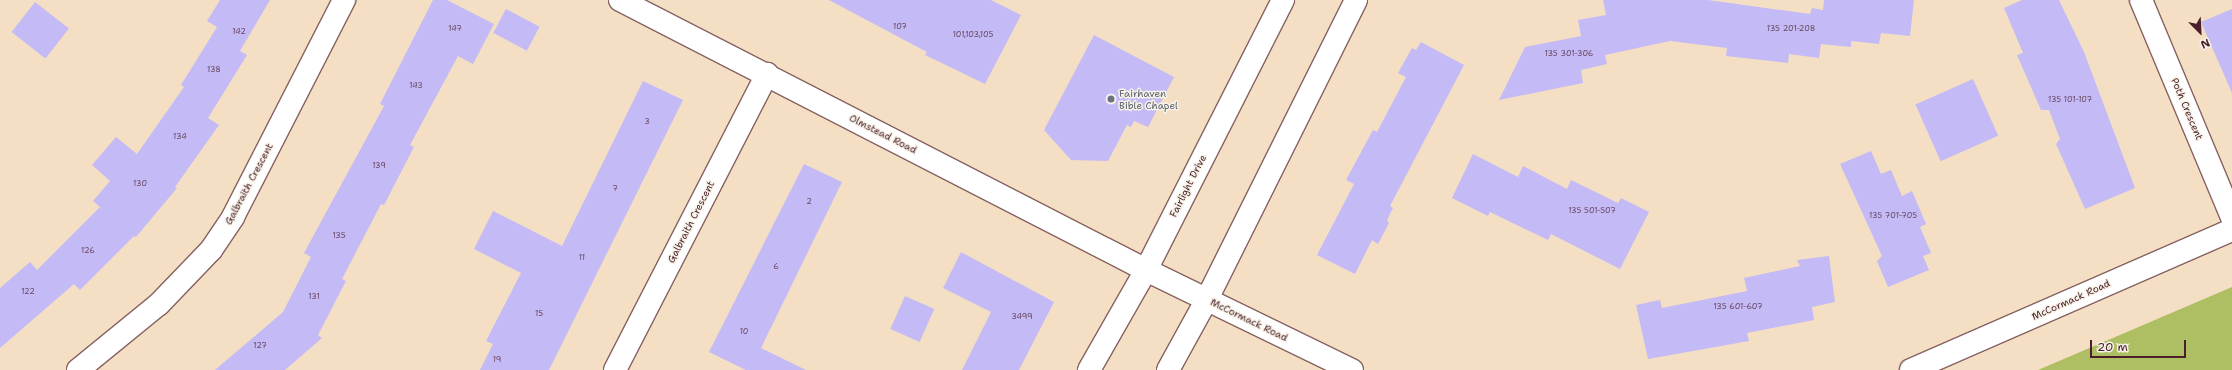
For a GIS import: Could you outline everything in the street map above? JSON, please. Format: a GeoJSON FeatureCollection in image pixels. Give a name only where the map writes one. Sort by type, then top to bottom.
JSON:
{"type":"FeatureCollection","features":[{"type":"Feature","properties":{"kind":"street","name":"Galbraith Crescent"},"geometry":{"type":"LineString","coordinates":[[78,370],[159,304],[211,250],[233,217],[344,0]]}},
{"type":"Feature","properties":{"kind":"street","name":"Olmstead Road"},"geometry":{"type":"LineString","coordinates":[[620,0],[767,74],[1146,270]]}},
{"type":"Feature","properties":{"kind":"street","name":"Fairlight Drive"},"geometry":{"type":"LineString","coordinates":[[1090,370],[1146,270],[1283,0]]}},
{"type":"Feature","properties":{"kind":"street"},"geometry":{"type":"LineString","coordinates":[[1168,370],[1207,299],[1356,0]]}},
{"type":"Feature","properties":{"kind":"street","name":"Poth Crescent"},"geometry":{"type":"LineString","coordinates":[[2141,0],[2232,218]]}},
{"type":"Feature","properties":{"kind":"street","name":"Galbraith Crescent"},"geometry":{"type":"LineString","coordinates":[[615,370],[767,74]]}},
{"type":"Feature","properties":{"kind":"street","name":"McCormack Road"},"geometry":{"type":"LineString","coordinates":[[1911,370],[2232,230]]}},
{"type":"Feature","properties":{"kind":"street","name":"McCormack Road"},"geometry":{"type":"LineString","coordinates":[[1146,270],[1352,370]]}},
{"type":"Feature","properties":{"kind":"green space"},"geometry":{"type":"Polygon","coordinates":[[[2232,287],[2232,370],[2038,370],[2232,287]]]}},
{"type":"Feature","properties":{"kind":"building"},"geometry":{"type":"Polygon","coordinates":[[[220,0],[270,0],[240,51],[247,55],[208,118],[219,125],[175,187],[177,188],[136,237],[134,236],[80,290],[74,284],[0,348],[0,288],[30,262],[37,270],[100,207],[93,201],[110,181],[92,165],[116,137],[137,154],[184,87],[181,85],[217,27],[207,21],[220,0]]]}},
{"type":"Feature","properties":{"kind":"building"},"geometry":{"type":"Polygon","coordinates":[[[433,0],[447,0],[494,24],[473,64],[458,56],[410,145],[414,147],[384,205],[381,204],[342,279],[346,281],[318,335],[322,338],[285,370],[215,370],[283,312],[311,257],[304,253],[384,106],[380,104],[433,0]]]}},
{"type":"Feature","properties":{"kind":"building"},"geometry":{"type":"Polygon","coordinates":[[[829,0],[991,0],[1021,15],[985,84],[925,55],[927,52],[829,0]]]}},
{"type":"Feature","properties":{"kind":"building"},"geometry":{"type":"Polygon","coordinates":[[[1603,0],[1708,0],[1810,14],[1812,8],[1823,10],[1824,0],[1914,0],[1910,36],[1881,33],[1879,44],[1851,41],[1851,47],[1821,44],[1819,58],[1789,54],[1788,63],[1726,56],[1727,48],[1670,41],[1605,55],[1607,64],[1581,70],[1583,83],[1499,100],[1525,47],[1581,36],[1578,20],[1606,15],[1603,0]]]}},
{"type":"Feature","properties":{"kind":"building"},"geometry":{"type":"Polygon","coordinates":[[[2022,0],[2059,0],[2084,52],[2135,188],[2085,209],[2056,144],[2060,139],[2049,110],[2041,110],[2017,55],[2023,53],[2004,8],[2022,0]]]}},
{"type":"Feature","properties":{"kind":"building"},"geometry":{"type":"Polygon","coordinates":[[[35,2],[69,28],[45,58],[12,32],[35,2]]]}},
{"type":"Feature","properties":{"kind":"building"},"geometry":{"type":"Polygon","coordinates":[[[506,9],[540,27],[527,51],[493,33],[506,9]]]}},
{"type":"Feature","properties":{"kind":"building"},"geometry":{"type":"Polygon","coordinates":[[[2232,9],[2232,93],[2201,22],[2232,9]]]}},
{"type":"Feature","properties":{"kind":"building","name":"Fairhaven Bible Chapel"},"geometry":{"type":"Polygon","coordinates":[[[1094,35],[1174,77],[1148,127],[1134,121],[1131,127],[1127,125],[1108,161],[1071,160],[1044,130],[1094,35]]]}},
{"type":"Feature","properties":{"kind":"building"},"geometry":{"type":"Polygon","coordinates":[[[1421,42],[1464,65],[1390,206],[1393,208],[1387,220],[1389,223],[1378,244],[1372,240],[1355,274],[1317,255],[1354,184],[1346,180],[1373,130],[1377,132],[1406,77],[1398,73],[1412,48],[1416,50],[1421,42]]]}},
{"type":"Feature","properties":{"kind":"building"},"geometry":{"type":"Polygon","coordinates":[[[1973,79],[1998,136],[1941,161],[1915,105],[1973,79]]]}},
{"type":"Feature","properties":{"kind":"building"},"geometry":{"type":"Polygon","coordinates":[[[643,81],[683,100],[549,370],[480,370],[493,344],[486,341],[521,273],[474,249],[493,211],[562,246],[643,81]]]}},
{"type":"Feature","properties":{"kind":"building"},"geometry":{"type":"Polygon","coordinates":[[[1871,151],[1881,174],[1891,170],[1902,196],[1912,191],[1926,224],[1920,227],[1931,253],[1923,256],[1929,270],[1888,287],[1877,261],[1882,256],[1840,164],[1871,151]]]}},
{"type":"Feature","properties":{"kind":"building"},"geometry":{"type":"Polygon","coordinates":[[[1473,154],[1518,177],[1523,166],[1567,189],[1571,180],[1618,203],[1621,198],[1649,212],[1620,269],[1551,234],[1548,240],[1490,212],[1488,216],[1452,198],[1473,154]]]}},
{"type":"Feature","properties":{"kind":"building"},"geometry":{"type":"Polygon","coordinates":[[[804,164],[842,182],[761,348],[806,370],[746,370],[709,352],[804,164]]]}},
{"type":"Feature","properties":{"kind":"building"},"geometry":{"type":"Polygon","coordinates":[[[961,252],[1054,302],[1019,370],[962,370],[991,312],[943,288],[961,252]]]}},
{"type":"Feature","properties":{"kind":"building"},"geometry":{"type":"Polygon","coordinates":[[[1829,256],[1835,302],[1812,307],[1814,320],[1747,333],[1749,341],[1648,359],[1636,305],[1660,300],[1662,308],[1747,291],[1744,278],[1800,266],[1797,260],[1829,256]]]}},
{"type":"Feature","properties":{"kind":"building"},"geometry":{"type":"Polygon","coordinates":[[[905,296],[934,309],[920,342],[890,329],[905,296]]]}},
{"type":"Feature","properties":{"kind":"place","name":"Fairhaven Bible Chapel"},"geometry":{"type":"Point","coordinates":[1111,99]}}]}
